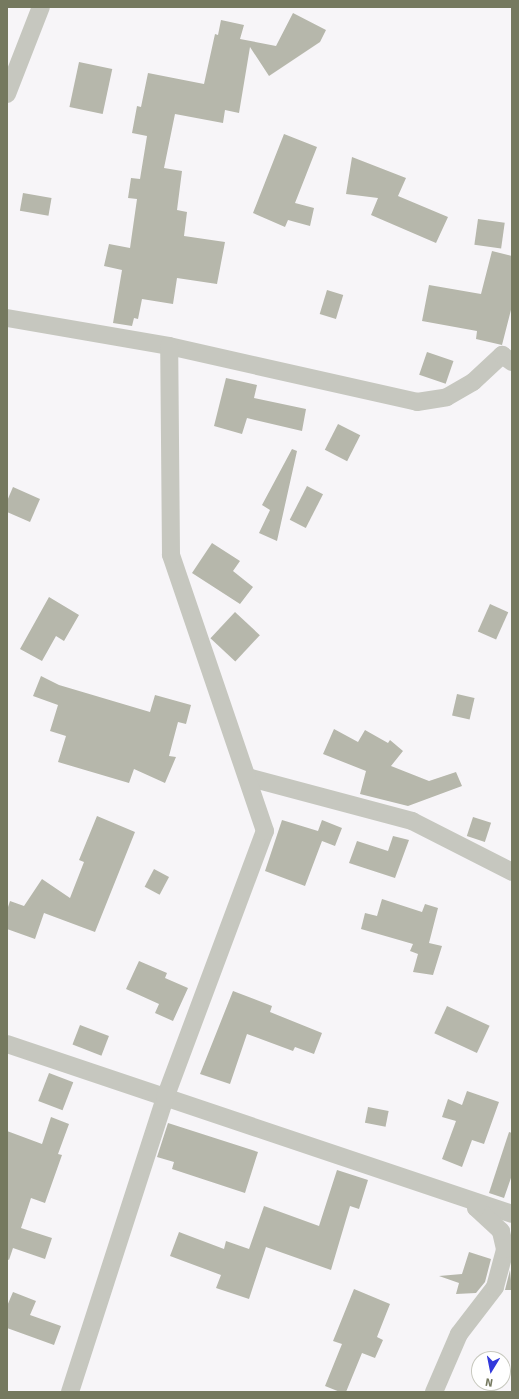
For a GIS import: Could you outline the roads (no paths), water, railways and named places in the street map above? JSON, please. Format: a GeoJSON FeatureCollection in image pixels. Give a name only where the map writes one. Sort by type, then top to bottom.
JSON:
{"type":"FeatureCollection","features":[{"type":"Feature","properties":{"kind":"street"},"geometry":{"type":"LineString","coordinates":[[7,94],[41,7]]}},
{"type":"Feature","properties":{"kind":"street"},"geometry":{"type":"LineString","coordinates":[[7,318],[169,346],[417,402],[447,396],[473,382],[502,356],[512,362]]}},
{"type":"Feature","properties":{"kind":"street"},"geometry":{"type":"LineString","coordinates":[[70,1392],[165,1098],[265,832],[171,555],[169,346]]}},
{"type":"Feature","properties":{"kind":"street"},"geometry":{"type":"LineString","coordinates":[[247,777],[412,821],[512,872]]}},
{"type":"Feature","properties":{"kind":"street"},"geometry":{"type":"LineString","coordinates":[[7,1044],[512,1214]]}},
{"type":"Feature","properties":{"kind":"street"},"geometry":{"type":"LineString","coordinates":[[434,1392],[459,1334],[495,1287],[505,1249],[501,1231],[476,1208],[478,1203]]}}]}
